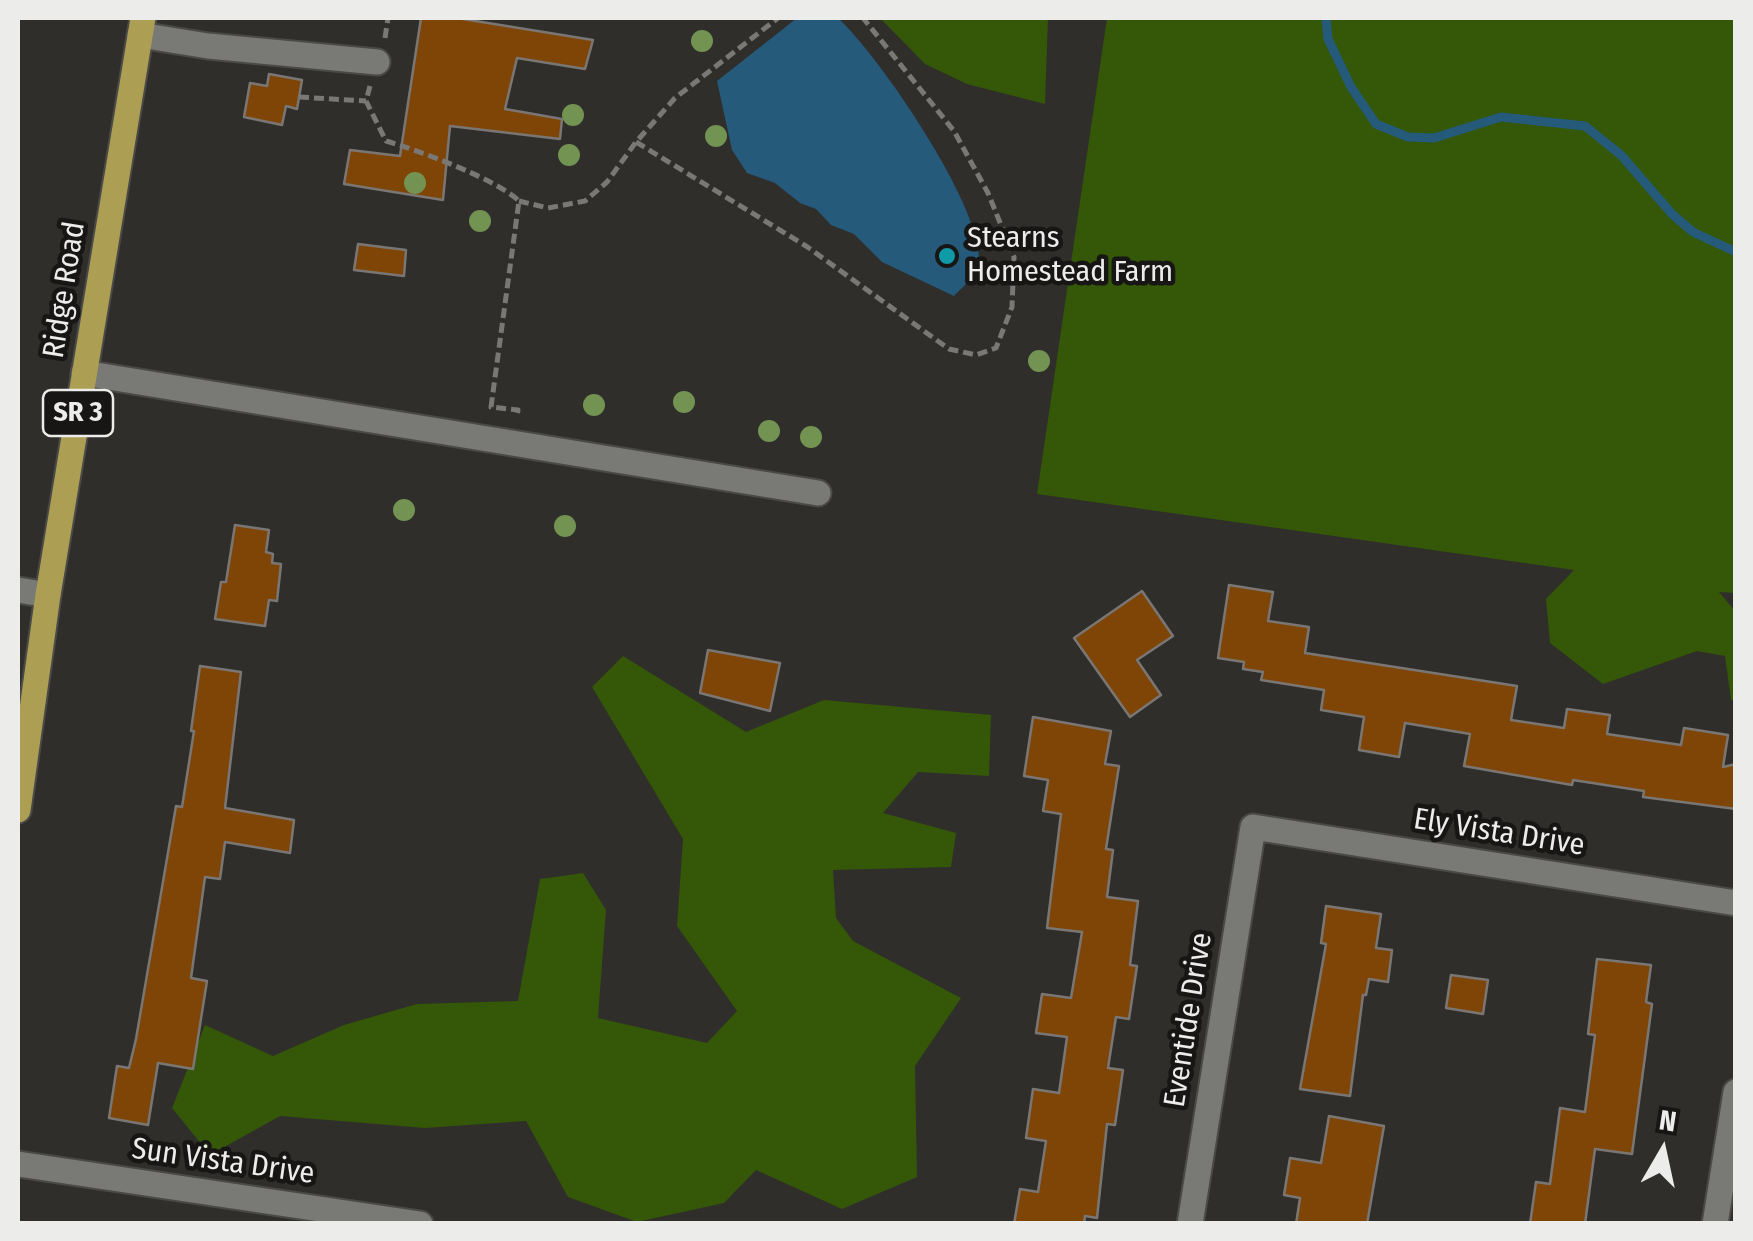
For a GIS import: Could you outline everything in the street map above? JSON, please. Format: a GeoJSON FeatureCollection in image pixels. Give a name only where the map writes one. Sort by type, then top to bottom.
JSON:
{"type":"FeatureCollection","features":[{"type":"Feature","properties":{"kind":"main road","name":"Ridge Road"},"geometry":{"type":"LineString","coordinates":[[18,810],[48,595],[141,26]]}},
{"type":"Feature","properties":{"kind":"street"},"geometry":{"type":"LineString","coordinates":[[141,26],[208,46],[377,62]]}},
{"type":"Feature","properties":{"kind":"street"},"geometry":{"type":"LineString","coordinates":[[84,372],[818,493]]}},
{"type":"Feature","properties":{"kind":"street"},"geometry":{"type":"LineString","coordinates":[[18,590],[48,595]]}},
{"type":"Feature","properties":{"kind":"street","name":"Ely Vista Drive"},"geometry":{"type":"LineString","coordinates":[[1252,826],[1736,903]]}},
{"type":"Feature","properties":{"kind":"street","name":"Eventide Drive"},"geometry":{"type":"LineString","coordinates":[[1190,1224],[1252,826]]}},
{"type":"Feature","properties":{"kind":"street"},"geometry":{"type":"LineString","coordinates":[[1714,1224],[1736,1092]]}},
{"type":"Feature","properties":{"kind":"street","name":"Sun Vista Drive"},"geometry":{"type":"LineString","coordinates":[[18,1164],[420,1224]]}},
{"type":"Feature","properties":{"kind":"path"},"geometry":{"type":"LineString","coordinates":[[388,18],[366,102],[386,141],[421,151],[504,186],[520,201],[548,208],[585,200],[607,182],[675,98],[778,18]]}},
{"type":"Feature","properties":{"kind":"path"},"geometry":{"type":"LineString","coordinates":[[636,142],[806,246],[949,348],[976,355],[996,348],[1012,307],[1014,256],[988,193],[954,131],[863,18]]}},
{"type":"Feature","properties":{"kind":"path"},"geometry":{"type":"LineString","coordinates":[[299,96],[366,102]]}},
{"type":"Feature","properties":{"kind":"path"},"geometry":{"type":"LineString","coordinates":[[515,424],[518,410],[492,407],[520,201]]}},
{"type":"Feature","properties":{"kind":"green space"},"geometry":{"type":"Polygon","coordinates":[[[880,18],[1048,18],[1045,104],[967,84],[925,64],[880,18]]]}},
{"type":"Feature","properties":{"kind":"green space"},"geometry":{"type":"Polygon","coordinates":[[[1107,18],[1735,18],[1735,593],[1719,592],[1735,611],[1735,700],[1731,700],[1725,656],[1697,651],[1603,684],[1550,643],[1546,599],[1574,570],[1037,494],[1107,18]]]}},
{"type":"Feature","properties":{"kind":"green space"},"geometry":{"type":"Polygon","coordinates":[[[623,656],[746,732],[824,700],[991,715],[989,776],[918,772],[883,813],[956,833],[951,867],[833,870],[836,918],[853,941],[961,998],[915,1066],[917,1177],[842,1209],[756,1170],[724,1203],[637,1222],[568,1197],[526,1121],[425,1128],[280,1116],[210,1155],[172,1108],[205,1025],[273,1056],[344,1025],[417,1004],[518,1001],[540,879],[583,873],[606,910],[598,1018],[707,1043],[737,1011],[677,926],[683,839],[592,687],[623,656]]]}},
{"type":"Feature","properties":{"kind":"water"},"geometry":{"type":"Polygon","coordinates":[[[797,18],[838,18],[901,96],[945,168],[975,233],[979,258],[974,274],[954,296],[882,262],[854,234],[831,225],[816,209],[800,203],[775,183],[747,173],[732,150],[717,81],[797,18]]]}},
{"type":"Feature","properties":{"kind":"building"},"geometry":{"type":"Polygon","coordinates":[[[421,18],[457,18],[593,40],[585,69],[517,58],[505,109],[562,119],[560,139],[450,126],[443,200],[344,184],[350,150],[400,156],[421,18]]]}},
{"type":"Feature","properties":{"kind":"building"},"geometry":{"type":"Polygon","coordinates":[[[269,74],[302,80],[297,109],[286,106],[282,125],[244,117],[250,83],[267,86],[269,74]]]}},
{"type":"Feature","properties":{"kind":"building"},"geometry":{"type":"Polygon","coordinates":[[[358,244],[406,250],[404,276],[354,270],[358,244]]]}},
{"type":"Feature","properties":{"kind":"building"},"geometry":{"type":"Polygon","coordinates":[[[235,525],[269,530],[266,552],[273,554],[272,563],[281,564],[277,601],[269,600],[265,626],[215,619],[221,582],[226,582],[235,525]]]}},
{"type":"Feature","properties":{"kind":"building"},"geometry":{"type":"Polygon","coordinates":[[[1229,585],[1273,592],[1268,621],[1309,627],[1305,653],[1517,686],[1511,720],[1564,728],[1567,709],[1610,715],[1607,734],[1681,745],[1684,728],[1728,735],[1723,767],[1736,764],[1736,809],[1643,797],[1644,791],[1573,780],[1572,785],[1464,766],[1470,734],[1405,723],[1399,757],[1359,750],[1364,717],[1321,710],[1324,690],[1261,680],[1263,672],[1243,669],[1244,662],[1218,658],[1229,585]]]}},
{"type":"Feature","properties":{"kind":"building"},"geometry":{"type":"Polygon","coordinates":[[[1142,591],[1173,636],[1137,660],[1161,695],[1130,717],[1074,638],[1142,591]]]}},
{"type":"Feature","properties":{"kind":"building"},"geometry":{"type":"Polygon","coordinates":[[[708,650],[780,663],[770,711],[700,693],[708,650]]]}},
{"type":"Feature","properties":{"kind":"building"},"geometry":{"type":"Polygon","coordinates":[[[200,666],[241,672],[225,808],[294,820],[290,853],[225,842],[220,879],[205,877],[191,978],[207,981],[193,1069],[158,1063],[148,1125],[109,1118],[117,1066],[129,1068],[136,1039],[176,806],[182,807],[200,666]]]}},
{"type":"Feature","properties":{"kind":"building"},"geometry":{"type":"Polygon","coordinates":[[[1033,717],[1111,731],[1105,764],[1119,766],[1106,849],[1113,850],[1107,897],[1138,901],[1130,965],[1137,966],[1129,1019],[1116,1017],[1108,1068],[1123,1070],[1115,1125],[1107,1124],[1097,1218],[1085,1216],[1084,1224],[1014,1224],[1020,1189],[1038,1192],[1046,1141],[1026,1138],[1033,1089],[1059,1093],[1067,1037],[1036,1033],[1042,994],[1071,998],[1082,932],[1047,928],[1061,814],[1043,811],[1048,780],[1024,776],[1033,717]]]}},
{"type":"Feature","properties":{"kind":"building"},"geometry":{"type":"Polygon","coordinates":[[[1326,906],[1381,914],[1376,948],[1392,950],[1388,982],[1369,979],[1363,995],[1350,1096],[1300,1089],[1326,944],[1321,943],[1326,906]]]}},
{"type":"Feature","properties":{"kind":"building"},"geometry":{"type":"Polygon","coordinates":[[[1597,959],[1651,965],[1646,1002],[1652,1004],[1632,1154],[1595,1149],[1585,1224],[1530,1224],[1536,1182],[1550,1184],[1560,1108],[1585,1112],[1595,1035],[1588,1034],[1597,959]]]}},
{"type":"Feature","properties":{"kind":"building"},"geometry":{"type":"Polygon","coordinates":[[[1451,975],[1488,980],[1483,1014],[1446,1008],[1451,975]]]}},
{"type":"Feature","properties":{"kind":"building"},"geometry":{"type":"Polygon","coordinates":[[[1329,1116],[1384,1126],[1367,1224],[1296,1224],[1300,1198],[1284,1195],[1290,1158],[1321,1163],[1329,1116]]]}},
{"type":"Feature","properties":{"kind":"waterway"},"geometry":{"type":"LineString","coordinates":[[1326,18],[1328,39],[1351,87],[1376,124],[1408,137],[1434,138],[1501,117],[1585,126],[1621,155],[1672,214],[1693,232],[1736,252]]}},
{"type":"Feature","properties":{"kind":"place","name":"Stearns Homestead Farm"},"geometry":{"type":"Point","coordinates":[947,256]}}]}
